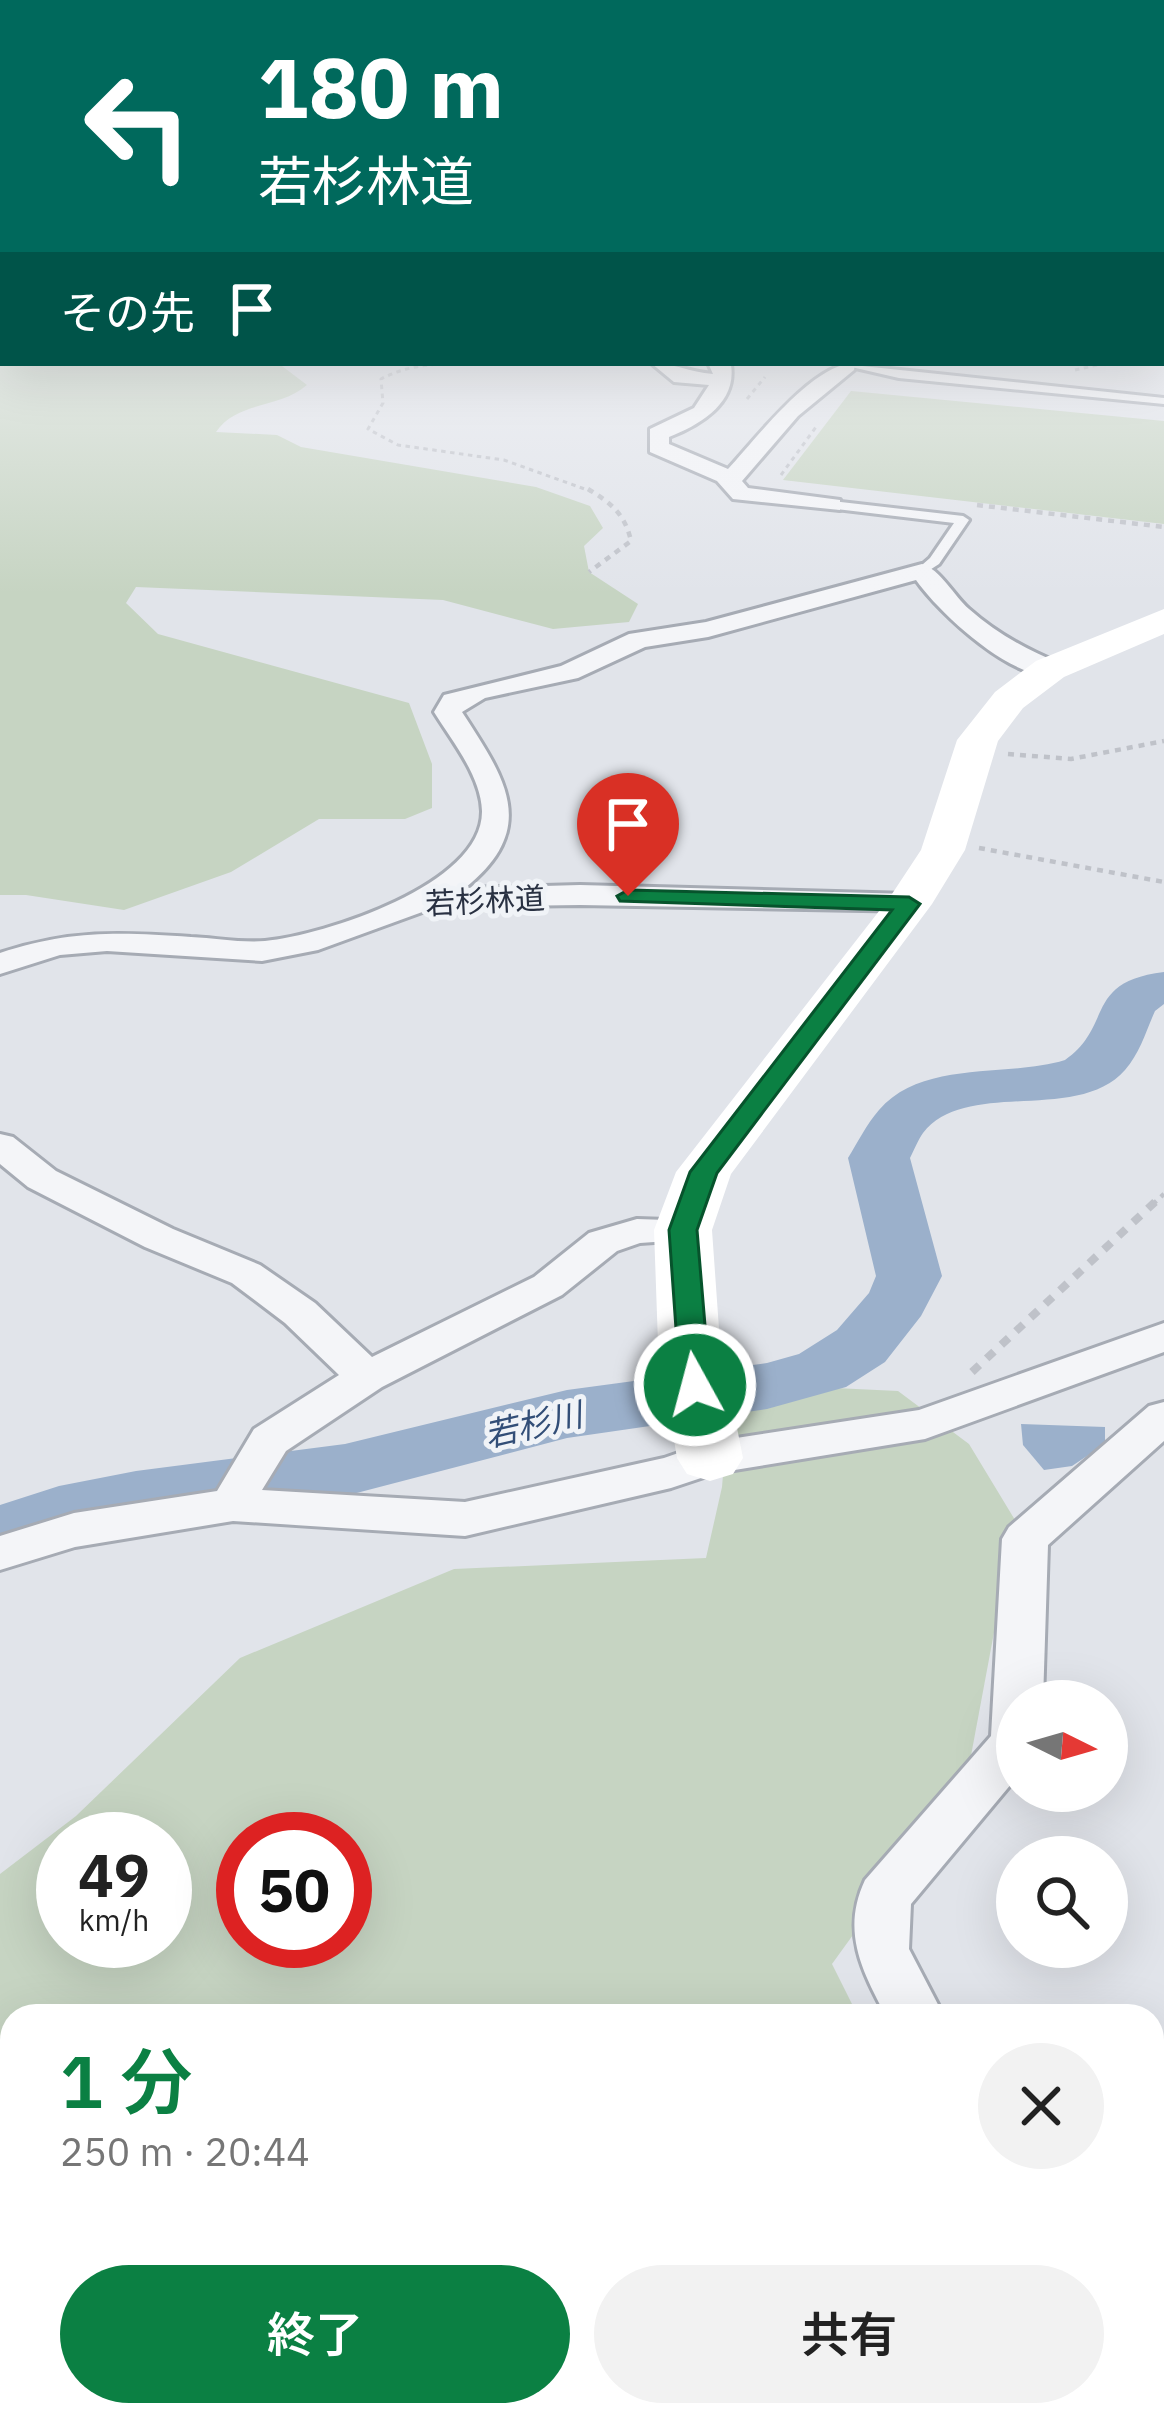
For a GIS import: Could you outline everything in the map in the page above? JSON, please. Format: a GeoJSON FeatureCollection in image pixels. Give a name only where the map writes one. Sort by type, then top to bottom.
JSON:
{"type":"FeatureCollection","features":[{"type":"Feature","properties":{"kind":"main road"},"geometry":{"type":"LineString","coordinates":[[706,1442],[689,1343],[683,1230],[704,1172],[909,904],[947,840],[974,751],[1009,700],[1050,669],[1164,620]]}},
{"type":"Feature","properties":{"kind":"street"},"geometry":{"type":"LineString","coordinates":[[668,368],[681,378],[719,372],[707,410],[654,440],[658,447],[689,457],[741,494],[832,505]]}},
{"type":"Feature","properties":{"kind":"street"},"geometry":{"type":"LineString","coordinates":[[729,482],[791,412],[838,368]]}},
{"type":"Feature","properties":{"kind":"street"},"geometry":{"type":"LineString","coordinates":[[432,898],[483,855],[495,836],[500,806],[448,712],[454,701],[477,692],[569,672],[638,640],[708,629],[922,572],[932,587],[1011,655],[1050,669]]}},
{"type":"Feature","properties":{"kind":"street","name":"若杉林道"},"geometry":{"type":"LineString","coordinates":[[0,964],[56,945],[107,941],[262,951],[322,939],[432,898],[604,896],[909,904]]}},
{"type":"Feature","properties":{"kind":"street"},"geometry":{"type":"LineString","coordinates":[[0,1145],[42,1179],[159,1238],[246,1274],[300,1313],[368,1377]]}},
{"type":"Feature","properties":{"kind":"street"},"geometry":{"type":"LineString","coordinates":[[241,1489],[270,1440],[368,1377],[548,1286],[603,1242],[638,1232],[683,1230]]}},
{"type":"Feature","properties":{"kind":"street"},"geometry":{"type":"LineString","coordinates":[[0,1553],[241,1489],[466,1519],[670,1472],[706,1442],[834,1441],[940,1418],[1164,1337]]}},
{"type":"Feature","properties":{"kind":"street"},"geometry":{"type":"LineString","coordinates":[[1019,1680],[1025,1540],[1164,1417]]}},
{"type":"Feature","properties":{"kind":"street"},"geometry":{"type":"LineString","coordinates":[[909,2004],[881,1952],[884,1897],[996,1765]]}},
{"type":"Feature","properties":{"kind":"lane"},"geometry":{"type":"LineString","coordinates":[[879,368],[1164,401]]}},
{"type":"Feature","properties":{"kind":"lane"},"geometry":{"type":"LineString","coordinates":[[832,505],[963,520],[947,538],[937,563],[922,572]]}},
{"type":"Feature","properties":{"kind":"path"},"geometry":{"type":"LineString","coordinates":[[409,368],[381,379],[383,403],[368,429],[386,442],[493,459],[603,495],[625,514],[631,541],[589,572]]}},
{"type":"Feature","properties":{"kind":"path"},"geometry":{"type":"LineString","coordinates":[[768,395],[749,396],[764,377],[777,380]]}},
{"type":"Feature","properties":{"kind":"path"},"geometry":{"type":"LineString","coordinates":[[747,384],[758,386]]}},
{"type":"Feature","properties":{"kind":"path"},"geometry":{"type":"LineString","coordinates":[[786,483],[779,478],[818,424]]}},
{"type":"Feature","properties":{"kind":"path"},"geometry":{"type":"LineString","coordinates":[[974,505],[1164,527]]}},
{"type":"Feature","properties":{"kind":"path"},"geometry":{"type":"LineString","coordinates":[[974,751],[1071,759],[1164,741]]}},
{"type":"Feature","properties":{"kind":"path"},"geometry":{"type":"LineString","coordinates":[[947,840],[1037,862],[1164,882]]}},
{"type":"Feature","properties":{"kind":"path"},"geometry":{"type":"LineString","coordinates":[[940,1418],[950,1392],[1164,1194]]}},
{"type":"Feature","properties":{"kind":"green space"},"geometry":{"type":"Polygon","coordinates":[[[0,368],[285,368],[307,385],[235,415],[216,432],[277,435],[301,447],[536,487],[590,506],[603,528],[584,546],[589,572],[638,604],[629,622],[553,629],[443,600],[136,587],[126,603],[158,634],[409,703],[432,764],[432,808],[405,819],[319,819],[231,872],[124,910],[0,895],[0,368]]]}},
{"type":"Feature","properties":{"kind":"green space"},"geometry":{"type":"Polygon","coordinates":[[[851,391],[1164,421],[1164,524],[783,480],[851,391]]]}},
{"type":"Feature","properties":{"kind":"green space"},"geometry":{"type":"Polygon","coordinates":[[[835,1388],[898,1391],[969,1444],[1015,1520],[967,1777],[832,1964],[852,2004],[0,2004],[0,1874],[36,1847],[36,1968],[192,1968],[192,1812],[80,1812],[240,1658],[454,1569],[706,1558],[722,1487],[728,1416],[835,1388]]]}},
{"type":"Feature","properties":{"kind":"water"},"geometry":{"type":"Polygon","coordinates":[[[1021,1424],[1105,1427],[1105,1444],[1072,1466],[1044,1470],[1023,1445],[1021,1424]]]}},
{"type":"Feature","properties":{"kind":"waterway","name":"若杉川"},"geometry":{"type":"LineString","coordinates":[[0,1534],[59,1513],[136,1497],[345,1470],[567,1414],[767,1386],[822,1371],[861,1346],[898,1301],[909,1276],[879,1158],[903,1119],[922,1104],[947,1094],[1035,1084],[1086,1072],[1103,1060],[1138,996],[1164,988]]}},
{"type":"Feature","properties":{"kind":"route"},"geometry":{"type":"LineString","coordinates":[[628,896],[909,904],[704,1172],[683,1230],[695,1385]]}}]}
